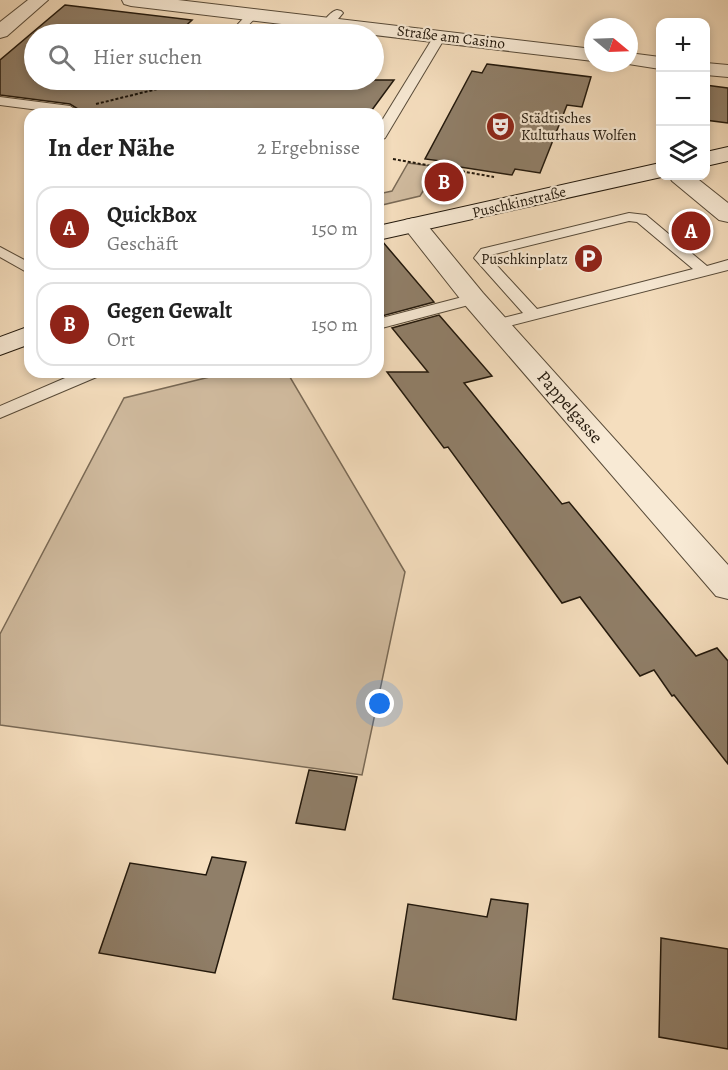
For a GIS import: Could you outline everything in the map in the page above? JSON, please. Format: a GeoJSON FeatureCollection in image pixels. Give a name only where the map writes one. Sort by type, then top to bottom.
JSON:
{"type":"FeatureCollection","features":[{"type":"Feature","properties":{"kind":"street"},"geometry":{"type":"LineString","coordinates":[[0,32],[39,0]]}},
{"type":"Feature","properties":{"kind":"street","name":"Straße am Casino"},"geometry":{"type":"LineString","coordinates":[[130,0],[253,14],[333,18],[369,24]]}},
{"type":"Feature","properties":{"kind":"street","name":"Straße am Casino"},"geometry":{"type":"LineString","coordinates":[[384,27],[584,54]]}},
{"type":"Feature","properties":{"kind":"street"},"geometry":{"type":"LineString","coordinates":[[638,60],[656,62]]}},
{"type":"Feature","properties":{"kind":"street"},"geometry":{"type":"LineString","coordinates":[[710,69],[728,71]]}},
{"type":"Feature","properties":{"kind":"street"},"geometry":{"type":"LineString","coordinates":[[710,158],[728,154]]}},
{"type":"Feature","properties":{"kind":"street","name":"Puschkinstraße"},"geometry":{"type":"LineString","coordinates":[[384,232],[656,171]]}},
{"type":"Feature","properties":{"kind":"street"},"geometry":{"type":"LineString","coordinates":[[685,180],[728,215]]}},
{"type":"Feature","properties":{"kind":"street","name":"Pappelgasse"},"geometry":{"type":"LineString","coordinates":[[414,225],[474,299],[728,587]]}},
{"type":"Feature","properties":{"kind":"street"},"geometry":{"type":"LineString","coordinates":[[0,347],[24,337]]}},
{"type":"Feature","properties":{"kind":"lane"},"geometry":{"type":"LineString","coordinates":[[244,24],[253,14]]}},
{"type":"Feature","properties":{"kind":"lane"},"geometry":{"type":"LineString","coordinates":[[384,128],[440,36]]}},
{"type":"Feature","properties":{"kind":"lane"},"geometry":{"type":"LineString","coordinates":[[0,101],[54,108]]}},
{"type":"Feature","properties":{"kind":"lane"},"geometry":{"type":"LineString","coordinates":[[534,315],[482,258],[486,252],[629,217],[641,218],[705,272]]}},
{"type":"Feature","properties":{"kind":"lane"},"geometry":{"type":"LineString","coordinates":[[0,251],[24,265]]}},
{"type":"Feature","properties":{"kind":"lane"},"geometry":{"type":"LineString","coordinates":[[497,324],[728,266]]}},
{"type":"Feature","properties":{"kind":"lane"},"geometry":{"type":"LineString","coordinates":[[384,322],[474,299]]}},
{"type":"Feature","properties":{"kind":"lane"},"geometry":{"type":"LineString","coordinates":[[0,413],[79,378]]}},
{"type":"Feature","properties":{"kind":"path"},"geometry":{"type":"LineString","coordinates":[[78,108],[153,90]]}},
{"type":"Feature","properties":{"kind":"path"},"geometry":{"type":"LineString","coordinates":[[389,158],[498,177]]}},
{"type":"Feature","properties":{"kind":"shaded area"},"geometry":{"type":"Polygon","coordinates":[[[408,163],[438,167],[420,196],[384,205],[384,193],[392,191],[408,163]]]}},
{"type":"Feature","properties":{"kind":"shaded area"},"geometry":{"type":"Polygon","coordinates":[[[206,378],[291,378],[405,572],[362,775],[0,725],[0,634],[124,398],[206,378]]]}},
{"type":"Feature","properties":{"kind":"building"},"geometry":{"type":"Polygon","coordinates":[[[65,5],[192,20],[188,24],[43,24],[65,5]]]}},
{"type":"Feature","properties":{"kind":"building"},"geometry":{"type":"Polygon","coordinates":[[[24,40],[24,90],[384,90],[384,80],[394,80],[373,108],[76,108],[70,104],[0,95],[0,60],[24,40]]]}},
{"type":"Feature","properties":{"kind":"building","name":"Städtisches Kulturhaus Wolfen"},"geometry":{"type":"Polygon","coordinates":[[[487,64],[591,77],[582,107],[567,105],[540,173],[515,169],[512,175],[447,165],[449,162],[425,159],[472,71],[482,73],[487,64]]]}},
{"type":"Feature","properties":{"kind":"building"},"geometry":{"type":"Polygon","coordinates":[[[710,86],[728,88],[728,123],[710,121],[710,86]]]}},
{"type":"Feature","properties":{"kind":"building"},"geometry":{"type":"Polygon","coordinates":[[[384,243],[434,302],[384,315],[384,243]]]}},
{"type":"Feature","properties":{"kind":"building"},"geometry":{"type":"Polygon","coordinates":[[[439,315],[492,376],[464,383],[562,504],[569,502],[696,656],[717,648],[728,661],[728,764],[674,695],[672,696],[654,670],[640,676],[580,597],[562,603],[448,447],[444,448],[387,372],[428,372],[392,328],[439,315]]]}},
{"type":"Feature","properties":{"kind":"building"},"geometry":{"type":"Polygon","coordinates":[[[309,770],[357,777],[345,830],[296,823],[309,770]]]}},
{"type":"Feature","properties":{"kind":"building"},"geometry":{"type":"Polygon","coordinates":[[[212,857],[246,862],[215,973],[99,953],[130,863],[206,875],[212,857]]]}},
{"type":"Feature","properties":{"kind":"building"},"geometry":{"type":"Polygon","coordinates":[[[491,899],[528,904],[516,1020],[393,999],[408,904],[487,917],[491,899]]]}},
{"type":"Feature","properties":{"kind":"building"},"geometry":{"type":"Polygon","coordinates":[[[661,938],[728,949],[728,1049],[659,1037],[661,938]]]}},
{"type":"Feature","properties":{"kind":"place","name":"Städtisches Kulturhaus Wolfen"},"geometry":{"type":"Point","coordinates":[500,127]}},
{"type":"Feature","properties":{"kind":"place","name":"Gegen Gewalt"},"geometry":{"type":"Point","coordinates":[444,182]}},
{"type":"Feature","properties":{"kind":"place","name":"QuickBox"},"geometry":{"type":"Point","coordinates":[691,231]}},
{"type":"Feature","properties":{"kind":"place","name":"Puschkinplatz"},"geometry":{"type":"Point","coordinates":[589,259]}}]}
